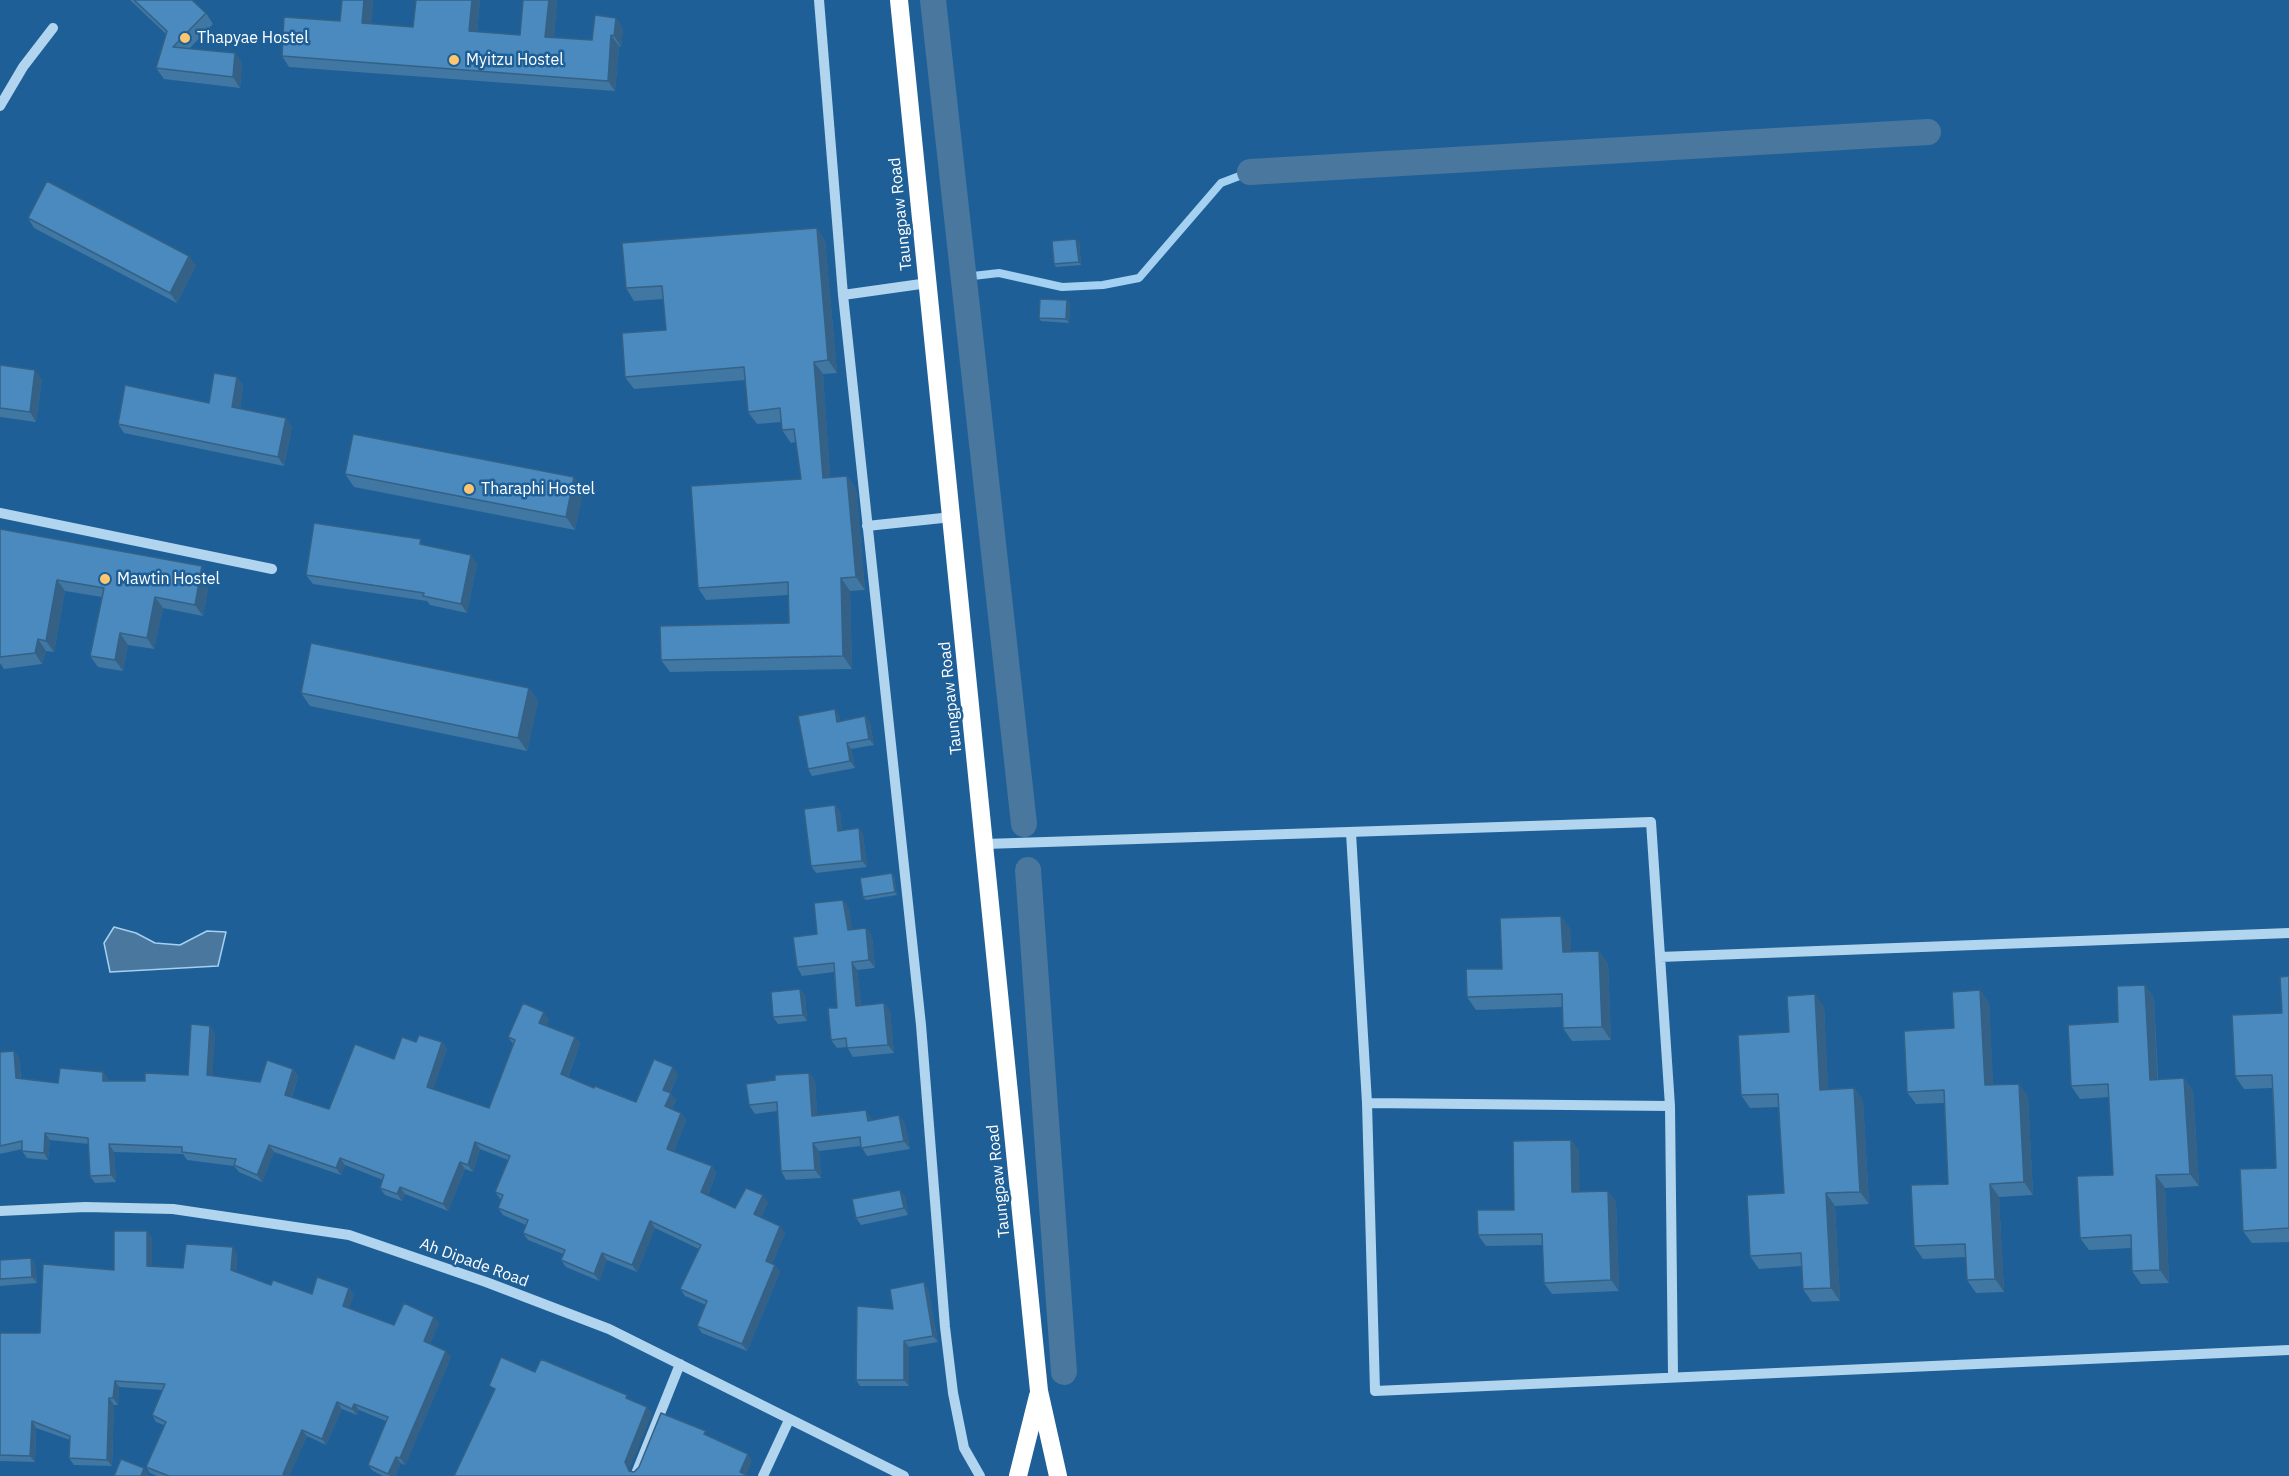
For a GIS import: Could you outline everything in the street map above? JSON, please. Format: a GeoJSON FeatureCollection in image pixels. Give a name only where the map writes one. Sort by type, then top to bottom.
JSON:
{"type":"FeatureCollection","features":[{"type":"Feature","properties":{"kind":"highway","name":"Taungpaw Road"},"geometry":{"type":"LineString","coordinates":[[899,0],[1039,1391],[1058,1476]]}},
{"type":"Feature","properties":{"kind":"highway","name":"Taungpaw Road"},"geometry":{"type":"LineString","coordinates":[[1018,1476],[1039,1391]]}},
{"type":"Feature","properties":{"kind":"street"},"geometry":{"type":"LineString","coordinates":[[819,0],[843,295],[921,1025],[945,1327],[953,1393],[964,1448],[980,1476]]}},
{"type":"Feature","properties":{"kind":"street"},"geometry":{"type":"LineString","coordinates":[[0,106],[23,68],[53,28]]}},
{"type":"Feature","properties":{"kind":"street"},"geometry":{"type":"LineString","coordinates":[[843,295],[928,284]]}},
{"type":"Feature","properties":{"kind":"street"},"geometry":{"type":"LineString","coordinates":[[0,513],[272,569]]}},
{"type":"Feature","properties":{"kind":"street"},"geometry":{"type":"LineString","coordinates":[[867,526],[952,517]]}},
{"type":"Feature","properties":{"kind":"street"},"geometry":{"type":"LineString","coordinates":[[985,844],[1351,834],[1651,822],[1670,1106],[1673,1376]]}},
{"type":"Feature","properties":{"kind":"street"},"geometry":{"type":"LineString","coordinates":[[1351,834],[1367,1103],[1375,1391],[2289,1350]]}},
{"type":"Feature","properties":{"kind":"street"},"geometry":{"type":"LineString","coordinates":[[1660,957],[2289,933]]}},
{"type":"Feature","properties":{"kind":"street"},"geometry":{"type":"LineString","coordinates":[[1367,1103],[1670,1106]]}},
{"type":"Feature","properties":{"kind":"street","name":"Ah Dipade Road"},"geometry":{"type":"LineString","coordinates":[[0,1211],[85,1208],[173,1209],[350,1235],[609,1329],[904,1476]]}},
{"type":"Feature","properties":{"kind":"street"},"geometry":{"type":"LineString","coordinates":[[637,1471],[680,1364]]}},
{"type":"Feature","properties":{"kind":"street"},"geometry":{"type":"LineString","coordinates":[[763,1476],[789,1419]]}},
{"type":"Feature","properties":{"kind":"water"},"geometry":{"type":"Polygon","coordinates":[[[114,927],[136,933],[155,943],[180,945],[207,931],[226,932],[218,966],[110,972],[104,943],[114,927]]]}},
{"type":"Feature","properties":{"kind":"building"},"geometry":{"type":"Polygon","coordinates":[[[134,0],[192,0],[206,13],[173,47],[235,53],[233,77],[156,68],[167,31],[134,0]]]}},
{"type":"Feature","properties":{"kind":"building"},"geometry":{"type":"Polygon","coordinates":[[[342,0],[364,0],[362,23],[413,27],[416,0],[472,0],[469,31],[520,35],[523,0],[549,0],[545,37],[592,40],[595,15],[616,18],[614,36],[611,35],[608,81],[282,56],[284,17],[340,21],[342,0]]]}},
{"type":"Feature","properties":{"kind":"building"},"geometry":{"type":"Polygon","coordinates":[[[47,181],[189,256],[170,293],[28,218],[47,181]]]}},
{"type":"Feature","properties":{"kind":"building"},"geometry":{"type":"Polygon","coordinates":[[[817,228],[828,360],[814,362],[823,478],[847,476],[856,577],[841,578],[843,656],[661,660],[660,626],[789,623],[788,582],[698,588],[691,486],[801,479],[794,429],[782,430],[780,408],[748,412],[744,367],[625,377],[622,333],[666,330],[662,286],[626,288],[622,243],[817,228]]]}},
{"type":"Feature","properties":{"kind":"building"},"geometry":{"type":"Polygon","coordinates":[[[1076,239],[1079,262],[1054,264],[1052,241],[1076,239]]]}},
{"type":"Feature","properties":{"kind":"building"},"geometry":{"type":"Polygon","coordinates":[[[1040,299],[1067,300],[1066,319],[1039,318],[1040,299]]]}},
{"type":"Feature","properties":{"kind":"building"},"geometry":{"type":"Polygon","coordinates":[[[0,365],[35,370],[30,412],[0,408],[0,365]]]}},
{"type":"Feature","properties":{"kind":"building"},"geometry":{"type":"Polygon","coordinates":[[[214,373],[237,377],[232,407],[286,418],[278,457],[118,424],[125,385],[209,403],[214,373]]]}},
{"type":"Feature","properties":{"kind":"building","name":"Tharaphi Hostel"},"geometry":{"type":"Polygon","coordinates":[[[353,434],[574,477],[566,517],[345,474],[353,434]]]}},
{"type":"Feature","properties":{"kind":"building"},"geometry":{"type":"Polygon","coordinates":[[[314,523],[421,539],[420,544],[471,555],[461,604],[423,596],[424,593],[306,575],[314,523]]]}},
{"type":"Feature","properties":{"kind":"building"},"geometry":{"type":"Polygon","coordinates":[[[0,529],[202,566],[195,605],[155,597],[147,638],[120,633],[115,660],[90,656],[104,588],[57,580],[46,641],[38,639],[35,653],[0,657],[0,529]]]}},
{"type":"Feature","properties":{"kind":"building"},"geometry":{"type":"Polygon","coordinates":[[[311,643],[529,688],[518,738],[301,693],[311,643]]]}},
{"type":"Feature","properties":{"kind":"building"},"geometry":{"type":"Polygon","coordinates":[[[835,709],[837,722],[865,716],[869,739],[847,743],[850,761],[808,769],[798,716],[835,709]]]}},
{"type":"Feature","properties":{"kind":"building"},"geometry":{"type":"Polygon","coordinates":[[[835,805],[838,831],[859,828],[862,861],[811,866],[804,809],[835,805]]]}},
{"type":"Feature","properties":{"kind":"building"},"geometry":{"type":"Polygon","coordinates":[[[892,873],[895,892],[863,897],[860,878],[892,873]]]}},
{"type":"Feature","properties":{"kind":"building"},"geometry":{"type":"Polygon","coordinates":[[[843,900],[848,930],[866,928],[869,960],[852,962],[856,1006],[884,1003],[888,1045],[847,1048],[846,1038],[831,1040],[828,1008],[837,1008],[834,963],[797,967],[793,937],[817,934],[814,903],[843,900]]]}},
{"type":"Feature","properties":{"kind":"building"},"geometry":{"type":"Polygon","coordinates":[[[1561,916],[1563,952],[1599,951],[1602,1027],[1563,1028],[1562,994],[1467,997],[1466,969],[1502,969],[1500,918],[1561,916]]]}},
{"type":"Feature","properties":{"kind":"building"},"geometry":{"type":"Polygon","coordinates":[[[2289,976],[2289,1228],[2243,1231],[2240,1169],[2276,1168],[2274,1114],[2272,1075],[2235,1076],[2232,1015],[2282,1013],[2280,977],[2289,976]]]}},
{"type":"Feature","properties":{"kind":"building"},"geometry":{"type":"Polygon","coordinates":[[[2145,985],[2150,1080],[2184,1078],[2190,1174],[2156,1175],[2160,1270],[2132,1271],[2131,1235],[2080,1238],[2077,1176],[2113,1175],[2108,1084],[2071,1086],[2068,1025],[2118,1022],[2117,986],[2145,985]]]}},
{"type":"Feature","properties":{"kind":"building"},"geometry":{"type":"Polygon","coordinates":[[[800,989],[803,1015],[773,1017],[771,992],[800,989]]]}},
{"type":"Feature","properties":{"kind":"building"},"geometry":{"type":"Polygon","coordinates":[[[1980,990],[1985,1085],[2019,1084],[2024,1182],[1990,1184],[1995,1279],[1967,1280],[1965,1244],[1914,1246],[1911,1185],[1948,1184],[1944,1090],[1907,1092],[1904,1031],[1954,1028],[1952,992],[1980,990]]]}},
{"type":"Feature","properties":{"kind":"building"},"geometry":{"type":"Polygon","coordinates":[[[1815,994],[1820,1090],[1854,1088],[1860,1192],[1826,1193],[1831,1288],[1803,1289],[1801,1253],[1750,1256],[1747,1195],[1784,1193],[1778,1094],[1741,1095],[1738,1035],[1789,1032],[1787,996],[1815,994]]]}},
{"type":"Feature","properties":{"kind":"building"},"geometry":{"type":"Polygon","coordinates":[[[523,1003],[544,1012],[539,1023],[575,1037],[561,1074],[636,1102],[654,1059],[673,1067],[663,1090],[671,1093],[665,1106],[681,1113],[667,1149],[712,1166],[701,1192],[735,1208],[746,1188],[763,1195],[754,1214],[780,1226],[766,1261],[775,1265],[742,1344],[697,1326],[707,1301],[680,1289],[701,1245],[650,1221],[632,1265],[602,1253],[594,1274],[561,1260],[565,1250],[523,1233],[528,1220],[498,1208],[503,1195],[495,1192],[510,1156],[475,1142],[468,1165],[460,1162],[443,1204],[400,1187],[397,1194],[380,1188],[384,1175],[340,1158],[336,1168],[269,1145],[257,1175],[234,1165],[236,1159],[182,1152],[182,1147],[109,1144],[111,1175],[90,1176],[88,1138],[45,1133],[44,1153],[22,1151],[22,1141],[0,1146],[0,1052],[14,1051],[16,1078],[58,1083],[60,1068],[103,1072],[103,1081],[145,1081],[145,1073],[188,1075],[191,1024],[210,1026],[207,1075],[260,1082],[267,1060],[293,1069],[285,1095],[329,1109],[355,1044],[394,1059],[402,1037],[416,1042],[419,1035],[442,1042],[427,1087],[489,1108],[515,1040],[508,1037],[523,1003]]]}},
{"type":"Feature","properties":{"kind":"building"},"geometry":{"type":"Polygon","coordinates":[[[809,1073],[812,1116],[866,1110],[868,1121],[899,1115],[904,1141],[861,1148],[860,1137],[813,1143],[815,1170],[781,1171],[777,1102],[749,1105],[746,1084],[775,1080],[775,1075],[809,1073]]]}},
{"type":"Feature","properties":{"kind":"building"},"geometry":{"type":"Polygon","coordinates":[[[1571,1140],[1572,1192],[1608,1191],[1611,1280],[1544,1283],[1542,1234],[1478,1235],[1477,1210],[1514,1210],[1513,1141],[1571,1140]]]}},
{"type":"Feature","properties":{"kind":"building"},"geometry":{"type":"Polygon","coordinates":[[[900,1190],[904,1208],[856,1218],[852,1199],[900,1190]]]}},
{"type":"Feature","properties":{"kind":"building"},"geometry":{"type":"Polygon","coordinates":[[[114,1231],[147,1231],[147,1266],[183,1268],[186,1244],[233,1247],[231,1270],[271,1285],[273,1280],[312,1294],[317,1277],[349,1288],[343,1306],[394,1325],[404,1303],[434,1317],[424,1341],[446,1351],[400,1458],[396,1457],[388,1474],[368,1465],[388,1417],[354,1404],[352,1409],[337,1402],[322,1439],[302,1430],[283,1474],[288,1476],[169,1476],[146,1467],[166,1422],[152,1415],[165,1384],[115,1381],[113,1398],[109,1398],[107,1460],[69,1458],[70,1436],[32,1421],[30,1456],[0,1455],[0,1333],[40,1333],[43,1264],[114,1270],[114,1231]]]}},
{"type":"Feature","properties":{"kind":"building"},"geometry":{"type":"Polygon","coordinates":[[[31,1258],[32,1277],[0,1279],[0,1260],[31,1258]]]}},
{"type":"Feature","properties":{"kind":"building"},"geometry":{"type":"Polygon","coordinates":[[[924,1282],[933,1336],[904,1341],[904,1380],[856,1380],[857,1306],[893,1309],[890,1289],[924,1282]]]}},
{"type":"Feature","properties":{"kind":"building"},"geometry":{"type":"Polygon","coordinates":[[[501,1357],[535,1372],[541,1359],[627,1395],[626,1398],[647,1407],[625,1462],[629,1471],[634,1472],[639,1467],[661,1413],[706,1431],[704,1434],[748,1454],[740,1472],[748,1476],[454,1476],[495,1389],[489,1386],[501,1357]]]}},
{"type":"Feature","properties":{"kind":"building"},"geometry":{"type":"Polygon","coordinates":[[[121,1459],[144,1468],[141,1476],[114,1476],[121,1459]]]}},
{"type":"Feature","properties":{"kind":"waterway"},"geometry":{"type":"LineString","coordinates":[[933,0],[1024,824]]}},
{"type":"Feature","properties":{"kind":"waterway"},"geometry":{"type":"LineString","coordinates":[[1250,172],[1928,132]]}},
{"type":"Feature","properties":{"kind":"waterway"},"geometry":{"type":"LineString","coordinates":[[964,277],[999,273],[1062,287],[1103,285],[1139,278],[1221,183],[1250,172]]}},
{"type":"Feature","properties":{"kind":"waterway"},"geometry":{"type":"LineString","coordinates":[[1028,870],[1064,1372]]}},
{"type":"Feature","properties":{"kind":"place","name":"Thapyae Hostel"},"geometry":{"type":"Point","coordinates":[185,38]}},
{"type":"Feature","properties":{"kind":"place","name":"Myitzu Hostel"},"geometry":{"type":"Point","coordinates":[454,60]}},
{"type":"Feature","properties":{"kind":"place","name":"Tharaphi Hostel"},"geometry":{"type":"Point","coordinates":[469,489]}},
{"type":"Feature","properties":{"kind":"place","name":"Mawtin Hostel"},"geometry":{"type":"Point","coordinates":[105,579]}}]}
